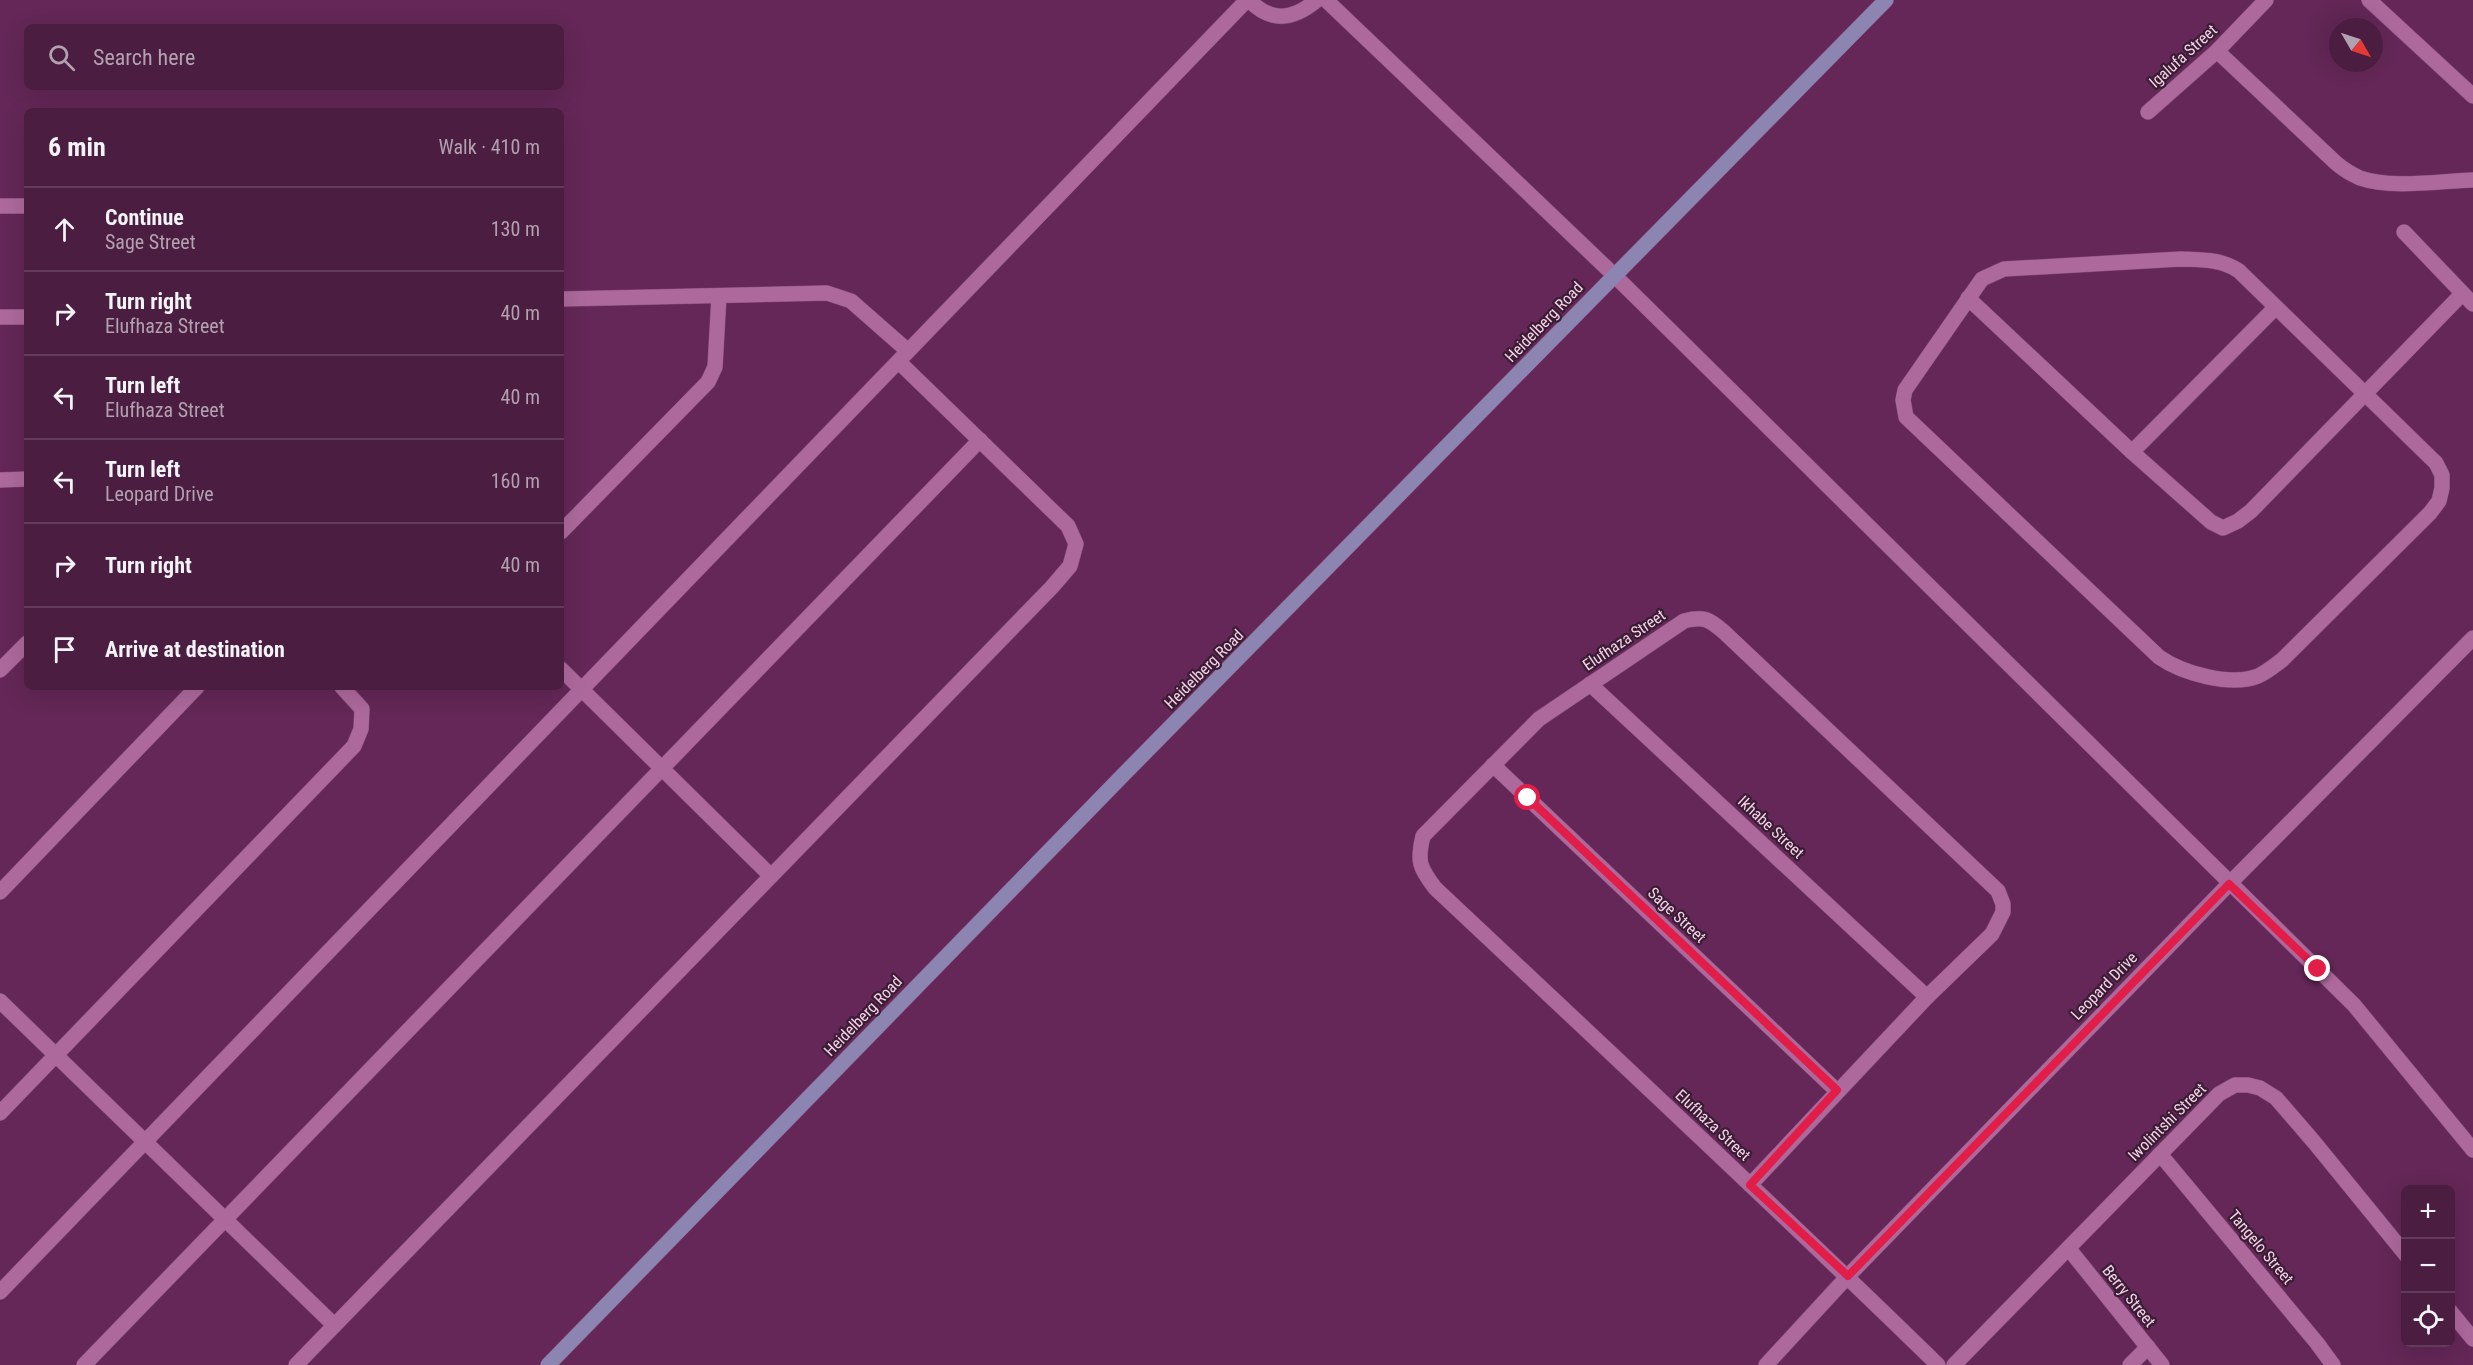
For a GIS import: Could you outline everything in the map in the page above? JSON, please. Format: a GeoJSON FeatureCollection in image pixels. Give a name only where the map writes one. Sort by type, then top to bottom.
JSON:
{"type":"FeatureCollection","features":[{"type":"Feature","properties":{"kind":"main road","name":"Heidelberg Road"},"geometry":{"type":"LineString","coordinates":[[549,1365],[1118,781],[1886,0]]}},
{"type":"Feature","properties":{"kind":"street"},"geometry":{"type":"LineString","coordinates":[[0,1293],[1248,0],[1259,11],[1283,16],[1302,12],[1317,0]]}},
{"type":"Feature","properties":{"kind":"street"},"geometry":{"type":"LineString","coordinates":[[1326,0],[1614,276],[2354,1005],[2473,1150]]}},
{"type":"Feature","properties":{"kind":"street","name":"Igalufa Street"},"geometry":{"type":"LineString","coordinates":[[2148,112],[2217,51],[2266,0]]}},
{"type":"Feature","properties":{"kind":"street"},"geometry":{"type":"LineString","coordinates":[[2369,0],[2473,96]]}},
{"type":"Feature","properties":{"kind":"street"},"geometry":{"type":"LineString","coordinates":[[2217,51],[2336,163],[2354,175],[2385,183],[2473,180]]}},
{"type":"Feature","properties":{"kind":"street"},"geometry":{"type":"LineString","coordinates":[[0,206],[24,206]]}},
{"type":"Feature","properties":{"kind":"street"},"geometry":{"type":"LineString","coordinates":[[1968,298],[2132,452],[2211,522],[2223,528],[2238,521],[2251,511],[2365,393],[2468,299],[2404,232]]}},
{"type":"Feature","properties":{"kind":"street"},"geometry":{"type":"LineString","coordinates":[[2181,259],[2212,260],[2228,264],[2239,271],[2275,308],[2436,463],[2442,475],[2442,488],[2439,501],[2416,529],[2270,669],[2257,677],[2237,679],[2189,672],[2173,667],[2149,649],[1906,417],[1903,400],[1905,390],[1982,279],[2004,269],[2181,259]]}},
{"type":"Feature","properties":{"kind":"street"},"geometry":{"type":"LineString","coordinates":[[296,1365],[1053,587],[1070,566],[1076,544],[1068,526],[980,440],[851,301],[827,293],[564,298]]}},
{"type":"Feature","properties":{"kind":"street"},"geometry":{"type":"LineString","coordinates":[[564,529],[708,382],[715,367],[719,296]]}},
{"type":"Feature","properties":{"kind":"street"},"geometry":{"type":"LineString","coordinates":[[2132,452],[2275,308]]}},
{"type":"Feature","properties":{"kind":"street"},"geometry":{"type":"LineString","coordinates":[[0,317],[24,317]]}},
{"type":"Feature","properties":{"kind":"street"},"geometry":{"type":"LineString","coordinates":[[84,1365],[980,440]]}},
{"type":"Feature","properties":{"kind":"street"},"geometry":{"type":"LineString","coordinates":[[0,480],[24,479]]}},
{"type":"Feature","properties":{"kind":"street","name":"Elufhaza Street"},"geometry":{"type":"LineString","coordinates":[[1750,1185],[1837,1090],[1992,934],[1998,925],[2003,904],[1998,891],[1724,632],[1711,621],[1698,617],[1684,621],[1539,719],[1423,836],[1418,855],[1422,871],[1435,888],[1750,1185],[1848,1276]]}},
{"type":"Feature","properties":{"kind":"street","name":"Leopard Drive"},"geometry":{"type":"LineString","coordinates":[[1766,1365],[1848,1276],[2229,884],[2473,638]]}},
{"type":"Feature","properties":{"kind":"street"},"geometry":{"type":"LineString","coordinates":[[0,670],[24,646]]}},
{"type":"Feature","properties":{"kind":"street"},"geometry":{"type":"LineString","coordinates":[[564,672],[771,876]]}},
{"type":"Feature","properties":{"kind":"street","name":"Ikhabe Street"},"geometry":{"type":"LineString","coordinates":[[1590,684],[1927,997]]}},
{"type":"Feature","properties":{"kind":"street"},"geometry":{"type":"LineString","coordinates":[[0,892],[194,690]]}},
{"type":"Feature","properties":{"kind":"street"},"geometry":{"type":"LineString","coordinates":[[0,1113],[354,746],[361,729],[362,709],[345,690]]}},
{"type":"Feature","properties":{"kind":"street","name":"Sage Street"},"geometry":{"type":"LineString","coordinates":[[1493,765],[1837,1090]]}},
{"type":"Feature","properties":{"kind":"street"},"geometry":{"type":"LineString","coordinates":[[0,1000],[334,1325]]}},
{"type":"Feature","properties":{"kind":"street","name":"Iwolintshi Street"},"geometry":{"type":"LineString","coordinates":[[1954,1365],[2219,1094],[2235,1085],[2260,1088],[2286,1109],[2401,1249]]}},
{"type":"Feature","properties":{"kind":"street","name":"Tangelo Street"},"geometry":{"type":"LineString","coordinates":[[2160,1154],[2333,1365]]}},
{"type":"Feature","properties":{"kind":"street","name":"Berry Street"},"geometry":{"type":"LineString","coordinates":[[2069,1249],[2162,1365]]}},
{"type":"Feature","properties":{"kind":"street"},"geometry":{"type":"LineString","coordinates":[[1848,1276],[1938,1365]]}},
{"type":"Feature","properties":{"kind":"street"},"geometry":{"type":"LineString","coordinates":[[2455,1316],[2473,1340]]}},
{"type":"Feature","properties":{"kind":"street"},"geometry":{"type":"LineString","coordinates":[[2130,1365],[2148,1347]]}},
{"type":"Feature","properties":{"kind":"route"},"geometry":{"type":"LineString","coordinates":[[1528,798],[1837,1090],[1750,1185],[1848,1276],[2229,884],[2318,969]]}}]}
